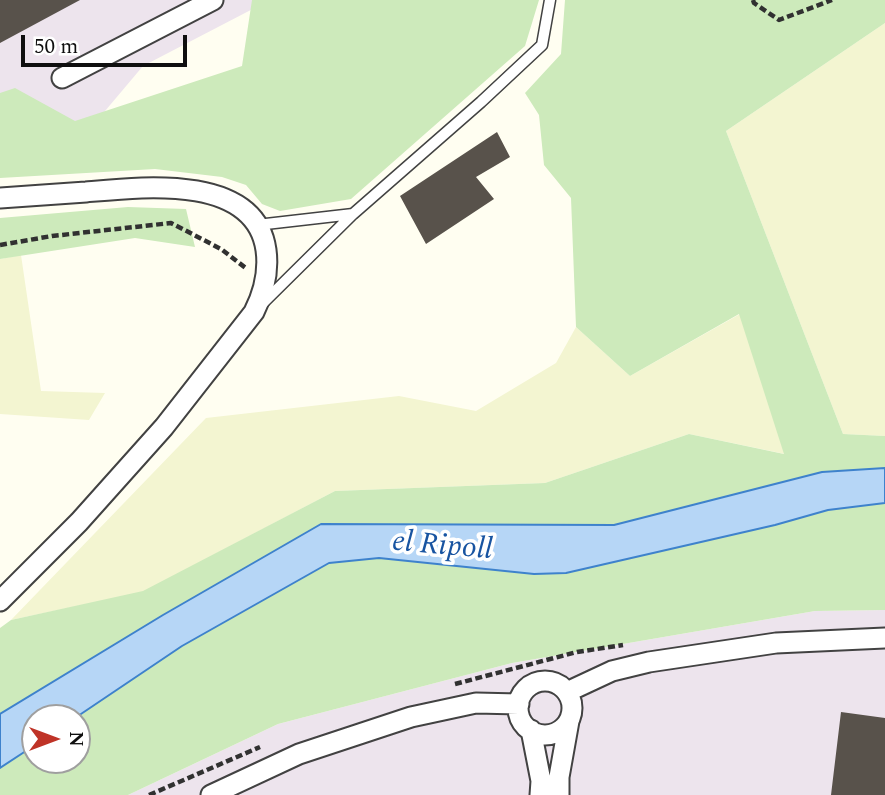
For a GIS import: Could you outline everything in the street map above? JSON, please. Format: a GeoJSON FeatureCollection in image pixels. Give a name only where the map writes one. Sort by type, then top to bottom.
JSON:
{"type":"FeatureCollection","features":[{"type":"Feature","properties":{"kind":"street"},"geometry":{"type":"LineString","coordinates":[[62,78],[213,0]]}},
{"type":"Feature","properties":{"kind":"street"},"geometry":{"type":"LineString","coordinates":[[0,198],[131,188],[182,189],[221,197],[235,204],[257,225],[265,240],[266,280],[254,312],[164,427],[79,522],[0,601]]}},
{"type":"Feature","properties":{"kind":"street"},"geometry":{"type":"LineString","coordinates":[[567,692],[612,671],[649,662],[776,643],[885,638]]}},
{"type":"Feature","properties":{"kind":"street"},"geometry":{"type":"LineString","coordinates":[[540,795],[541,780],[531,730],[521,719],[519,704],[522,695],[535,683],[554,682],[567,692],[572,707],[559,777],[559,795]]}},
{"type":"Feature","properties":{"kind":"street"},"geometry":{"type":"LineString","coordinates":[[211,795],[299,754],[411,717],[476,703],[519,704]]}},
{"type":"Feature","properties":{"kind":"street"},"geometry":{"type":"LineString","coordinates":[[531,730],[548,735],[564,728],[569,721]]}},
{"type":"Feature","properties":{"kind":"lane"},"geometry":{"type":"LineString","coordinates":[[254,312],[354,214],[481,102],[542,44],[550,0]]}},
{"type":"Feature","properties":{"kind":"lane"},"geometry":{"type":"LineString","coordinates":[[257,225],[354,214]]}},
{"type":"Feature","properties":{"kind":"path"},"geometry":{"type":"LineString","coordinates":[[753,0],[779,20],[832,0]]}},
{"type":"Feature","properties":{"kind":"path"},"geometry":{"type":"LineString","coordinates":[[0,245],[52,236],[171,223],[221,249],[240,265],[266,280]]}},
{"type":"Feature","properties":{"kind":"shaded area"},"geometry":{"type":"Polygon","coordinates":[[[0,0],[270,0],[143,66],[89,130],[0,145],[0,0]]]}},
{"type":"Feature","properties":{"kind":"shaded area"},"geometry":{"type":"Polygon","coordinates":[[[885,610],[885,795],[128,795],[278,724],[512,663],[815,611],[885,610]]]}},
{"type":"Feature","properties":{"kind":"green space"},"geometry":{"type":"Polygon","coordinates":[[[252,0],[539,0],[525,46],[351,199],[280,211],[262,204],[246,185],[222,177],[155,169],[0,178],[0,93],[15,88],[75,121],[242,66],[252,0]]]}},
{"type":"Feature","properties":{"kind":"green space"},"geometry":{"type":"Polygon","coordinates":[[[565,0],[885,0],[885,23],[726,131],[843,434],[885,436],[885,468],[822,472],[614,525],[321,524],[163,615],[0,714],[0,628],[11,620],[143,591],[335,491],[545,483],[689,434],[784,454],[739,314],[630,376],[576,327],[571,198],[544,165],[539,115],[525,93],[561,54],[565,0]]]}},
{"type":"Feature","properties":{"kind":"green space"},"geometry":{"type":"Polygon","coordinates":[[[885,23],[885,436],[843,434],[726,131],[885,23]]]}},
{"type":"Feature","properties":{"kind":"green space"},"geometry":{"type":"Polygon","coordinates":[[[128,207],[186,209],[195,247],[135,238],[0,259],[0,218],[128,207]]]}},
{"type":"Feature","properties":{"kind":"green space"},"geometry":{"type":"Polygon","coordinates":[[[21,255],[41,391],[105,393],[89,420],[0,414],[0,259],[21,255]]]}},
{"type":"Feature","properties":{"kind":"green space"},"geometry":{"type":"Polygon","coordinates":[[[740,314],[785,454],[689,434],[545,483],[335,491],[143,592],[11,620],[206,418],[399,396],[476,411],[556,363],[576,327],[630,376],[740,314]]]}},
{"type":"Feature","properties":{"kind":"green space"},"geometry":{"type":"Polygon","coordinates":[[[885,503],[885,610],[815,611],[512,663],[278,724],[128,795],[0,795],[0,768],[21,754],[21,774],[91,774],[91,707],[182,646],[329,563],[379,558],[534,574],[775,525],[828,510],[885,503]]]}},
{"type":"Feature","properties":{"kind":"water","name":"el Ripoll"},"geometry":{"type":"Polygon","coordinates":[[[885,468],[885,503],[828,510],[775,525],[566,573],[534,574],[379,558],[329,563],[182,646],[91,707],[91,704],[21,704],[21,754],[0,768],[0,714],[163,615],[321,524],[614,525],[822,472],[885,468]]]}},
{"type":"Feature","properties":{"kind":"building"},"geometry":{"type":"Polygon","coordinates":[[[0,0],[80,0],[0,43],[0,0]]]}},
{"type":"Feature","properties":{"kind":"building"},"geometry":{"type":"Polygon","coordinates":[[[497,132],[510,157],[476,177],[494,199],[426,244],[400,196],[497,132]]]}},
{"type":"Feature","properties":{"kind":"building"},"geometry":{"type":"Polygon","coordinates":[[[841,712],[885,718],[885,795],[831,795],[841,712]]]}}]}
